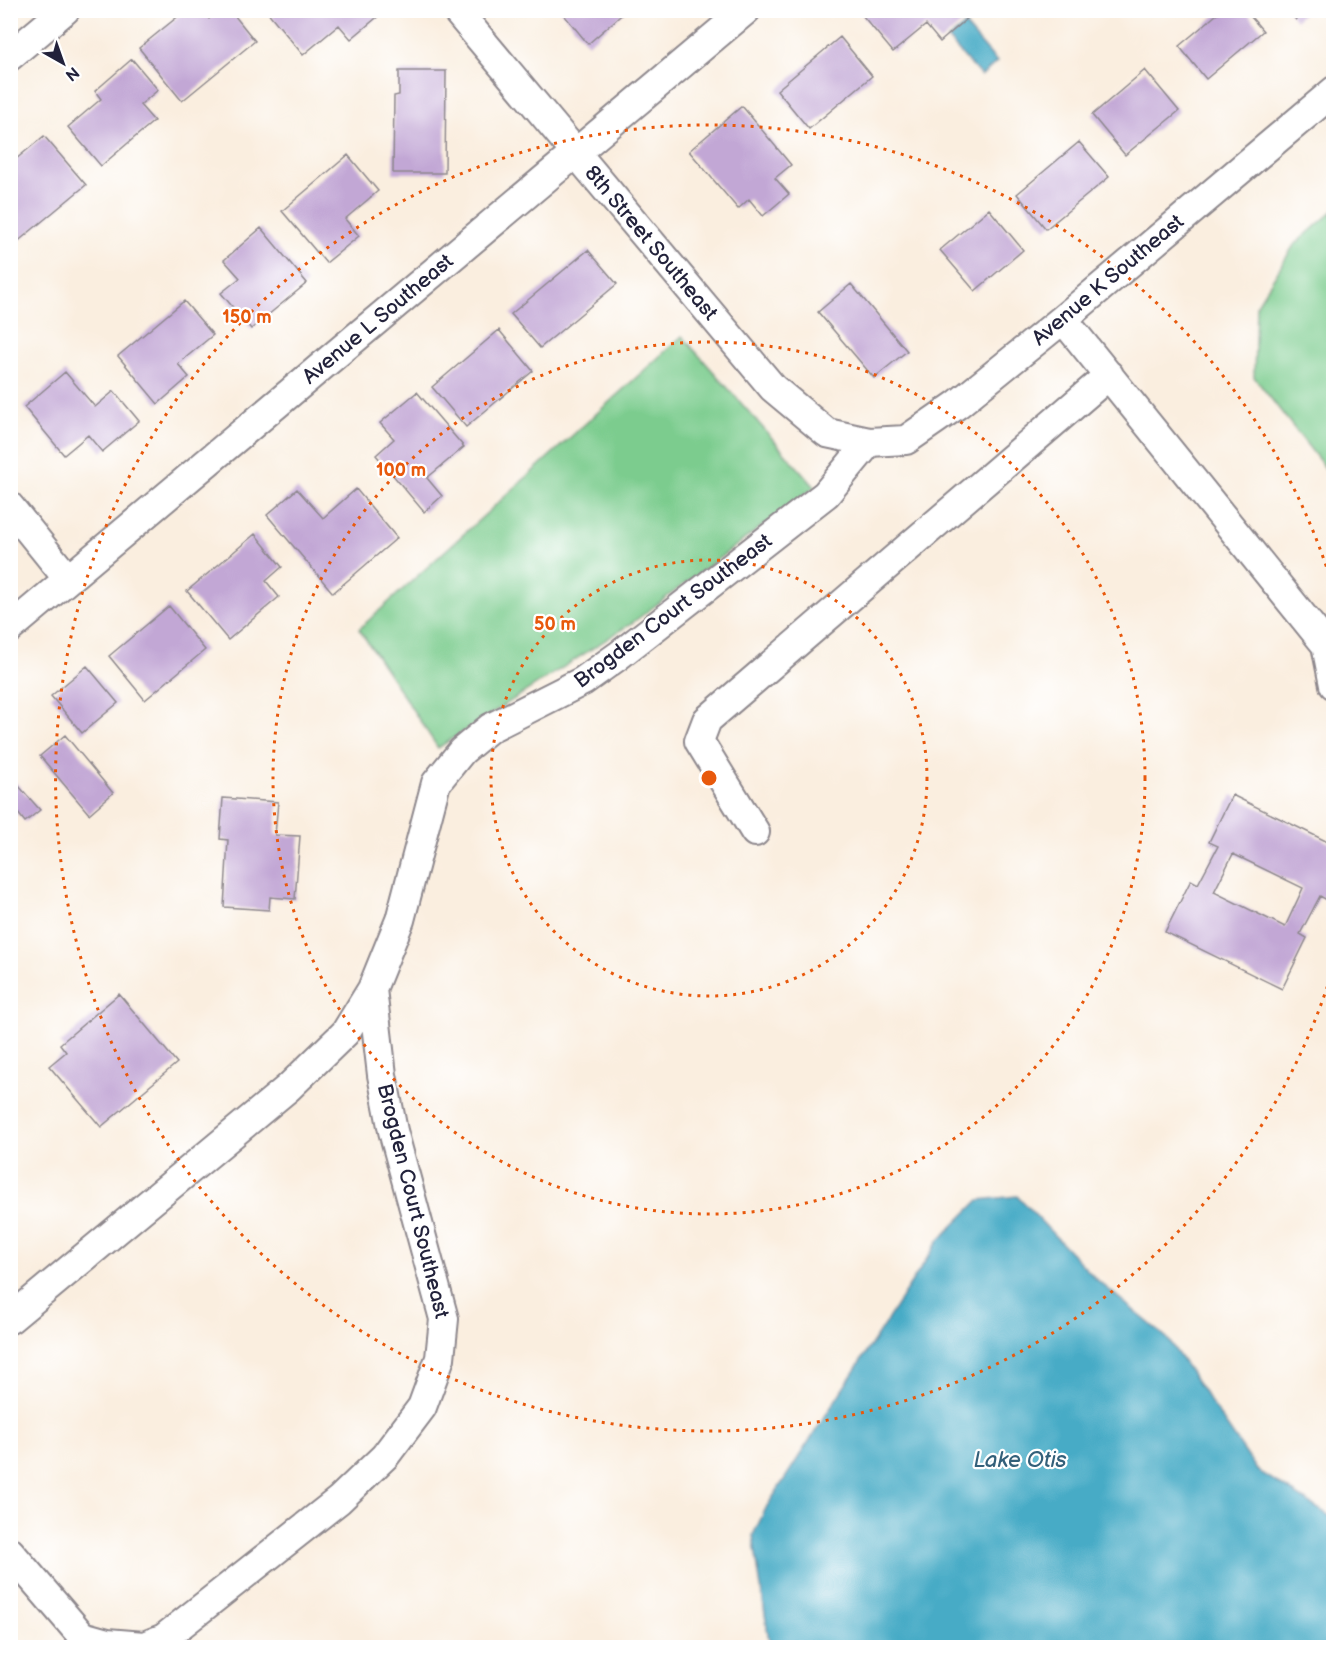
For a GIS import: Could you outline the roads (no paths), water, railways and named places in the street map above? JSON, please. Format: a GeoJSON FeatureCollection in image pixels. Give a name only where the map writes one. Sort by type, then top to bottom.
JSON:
{"type":"FeatureCollection","features":[{"type":"Feature","properties":{"kind":"street"},"geometry":{"type":"LineString","coordinates":[[10,56],[65,10]]}},
{"type":"Feature","properties":{"kind":"street","name":"8th Street Southeast"},"geometry":{"type":"LineString","coordinates":[[456,10],[773,388],[827,433],[869,442]]}},
{"type":"Feature","properties":{"kind":"street","name":"Avenue L Southeast"},"geometry":{"type":"LineString","coordinates":[[10,628],[746,10]]}},
{"type":"Feature","properties":{"kind":"street","name":"Avenue K Southeast"},"geometry":{"type":"LineString","coordinates":[[869,442],[906,440],[958,404],[1063,319],[1334,91]]}},
{"type":"Feature","properties":{"kind":"street"},"geometry":{"type":"LineString","coordinates":[[1063,319],[1326,645],[1334,685]]}},
{"type":"Feature","properties":{"kind":"street"},"geometry":{"type":"LineString","coordinates":[[755,832],[699,741],[707,720],[1109,375]]}},
{"type":"Feature","properties":{"kind":"street","name":"Brogden Court Southeast"},"geometry":{"type":"LineString","coordinates":[[10,1319],[288,1088],[345,1033],[372,989],[400,920],[436,783],[462,751],[490,728],[583,681],[618,656],[826,494],[869,442]]}},
{"type":"Feature","properties":{"kind":"street"},"geometry":{"type":"LineString","coordinates":[[10,507],[68,579]]}},
{"type":"Feature","properties":{"kind":"street","name":"Brogden Court Southeast"},"geometry":{"type":"LineString","coordinates":[[10,1552],[82,1636],[107,1643],[144,1646],[164,1638],[339,1500],[385,1456],[422,1407],[440,1358],[444,1320],[393,1131],[382,1075],[372,989]]}},
{"type":"Feature","properties":{"kind":"water"},"geometry":{"type":"Polygon","coordinates":[[[965,25],[997,62],[981,76],[948,39],[965,25]]]}},
{"type":"Feature","properties":{"kind":"water","name":"Lake Otis"},"geometry":{"type":"Polygon","coordinates":[[[1017,1196],[1096,1279],[1167,1338],[1257,1470],[1333,1518],[1333,1647],[770,1647],[753,1535],[767,1506],[939,1240],[979,1200],[1017,1196]]]}}]}
